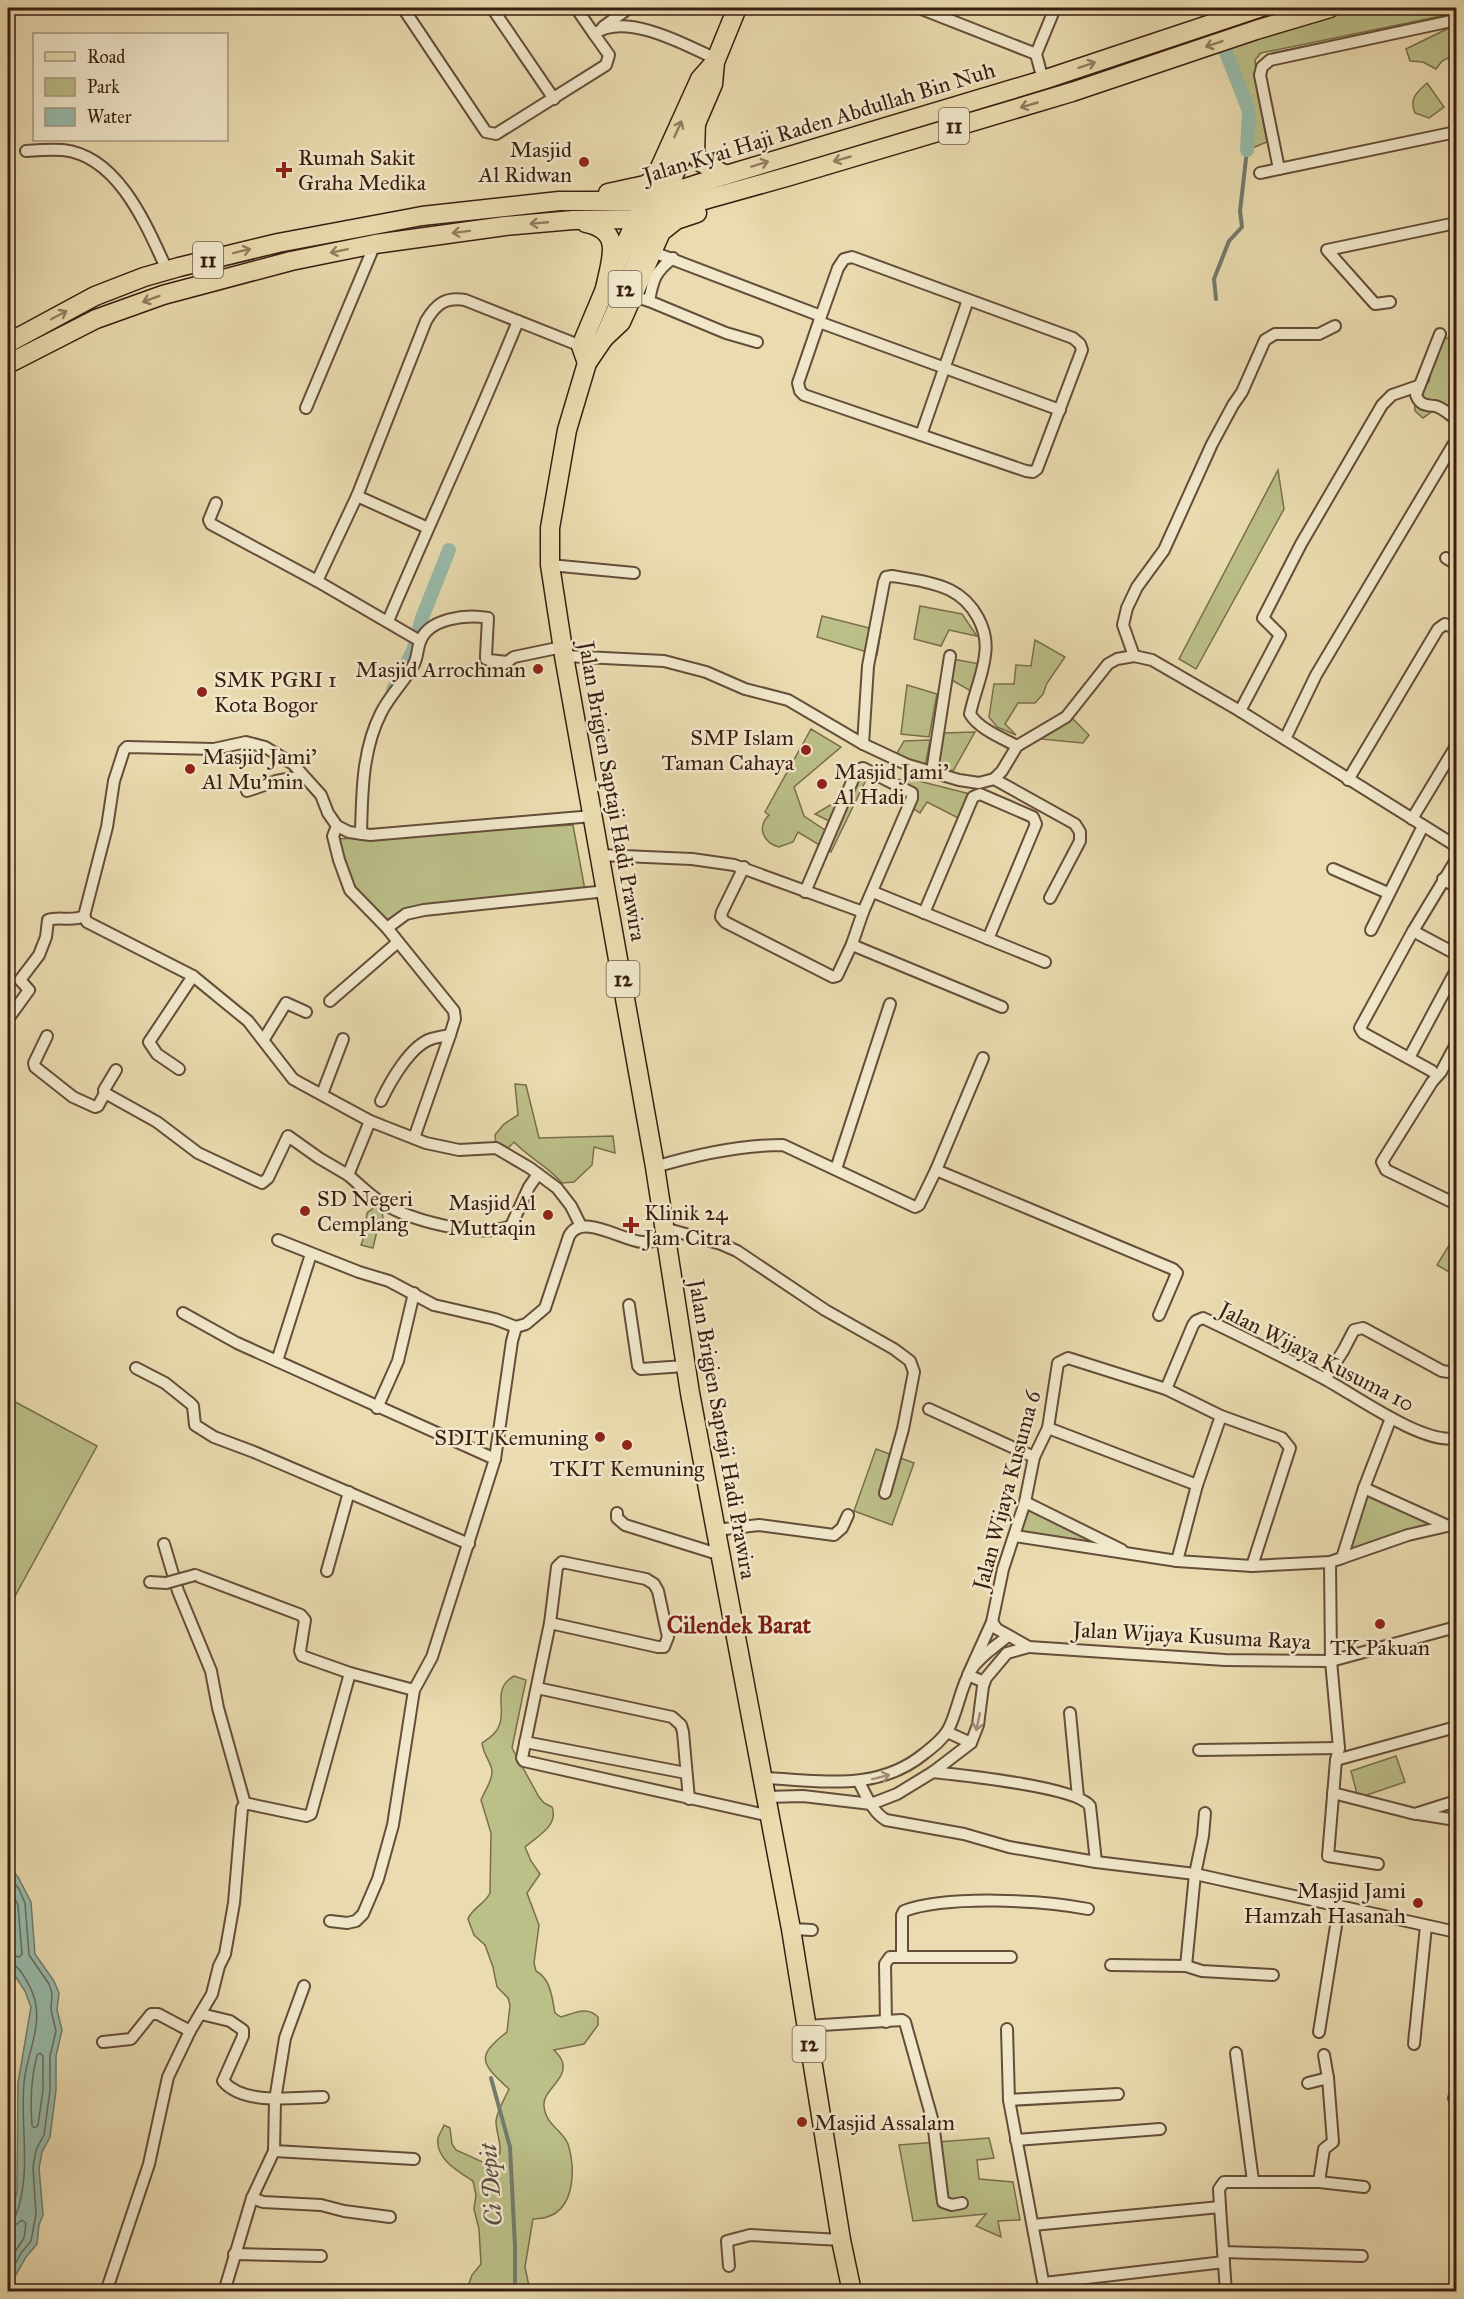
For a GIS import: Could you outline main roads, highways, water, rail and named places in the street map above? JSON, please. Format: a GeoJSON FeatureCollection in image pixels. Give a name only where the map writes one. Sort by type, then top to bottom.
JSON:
{"type":"FeatureCollection","features":[{"type":"Feature","properties":{"kind":"main road","name":"12"},"geometry":{"type":"LineString","coordinates":[[664,195],[713,84],[716,61],[737,8]]}},
{"type":"Feature","properties":{"kind":"main road","name":"Jalan Kyai Haji Raden Abdullah Bin Nuh"},"geometry":{"type":"LineString","coordinates":[[8,343],[95,296],[167,270],[278,243],[422,216],[559,201],[651,207],[790,176],[1072,92],[1256,30],[1330,8]]}},
{"type":"Feature","properties":{"kind":"main road","name":"Jalan Kyai Haji Raden Abdullah Bin Nuh"},"geometry":{"type":"LineString","coordinates":[[8,364],[96,320],[163,295],[291,261],[375,244],[505,226],[573,220],[636,219],[664,195],[1043,80],[1254,9]]}},
{"type":"Feature","properties":{"kind":"main road"},"geometry":{"type":"LineString","coordinates":[[1254,9],[1256,30]]}},
{"type":"Feature","properties":{"kind":"main road","name":"12"},"geometry":{"type":"LineString","coordinates":[[592,349],[647,249],[656,178],[700,79],[716,61]]}},
{"type":"Feature","properties":{"kind":"main road","name":"12"},"geometry":{"type":"LineString","coordinates":[[696,121],[695,154],[702,162],[726,175]]}},
{"type":"Feature","properties":{"kind":"main road"},"geometry":{"type":"LineString","coordinates":[[592,349],[621,322],[641,299],[647,249],[661,232],[676,220],[758,193],[790,176]]}},
{"type":"Feature","properties":{"kind":"main road"},"geometry":{"type":"LineString","coordinates":[[559,201],[622,191],[645,185],[656,178]]}},
{"type":"Feature","properties":{"kind":"main road","name":"12"},"geometry":{"type":"LineString","coordinates":[[605,290],[636,219]]}},
{"type":"Feature","properties":{"kind":"main road","name":"12"},"geometry":{"type":"LineString","coordinates":[[573,220],[596,225],[610,236],[613,248],[592,349]]}},
{"type":"Feature","properties":{"kind":"main road","name":"Jalan Brigjen Saptaji Hadi Prawira"},"geometry":{"type":"LineString","coordinates":[[592,349],[567,430],[550,528],[550,565],[563,652],[655,1167],[686,1366],[791,1929],[841,2240],[852,2292]]}},
{"type":"Feature","properties":{"kind":"water"},"geometry":{"type":"Polygon","coordinates":[[[8,1866],[18,1877],[31,1902],[35,1954],[54,1981],[59,1993],[57,2010],[62,2030],[56,2056],[56,2090],[50,2137],[42,2152],[39,2168],[43,2215],[39,2225],[37,2244],[26,2257],[8,2289],[8,2219],[17,2192],[18,2083],[31,2007],[25,1991],[8,1965],[8,1866]]]}},
{"type":"Feature","properties":{"kind":"waterway"},"geometry":{"type":"LineString","coordinates":[[1225,50],[1249,111],[1247,150]]}},
{"type":"Feature","properties":{"kind":"waterway"},"geometry":{"type":"LineString","coordinates":[[1216,299],[1214,279],[1229,241],[1242,227],[1240,211],[1247,150]]}},
{"type":"Feature","properties":{"kind":"waterway"},"geometry":{"type":"LineString","coordinates":[[393,690],[413,651],[422,618],[449,550]]}},
{"type":"Feature","properties":{"kind":"waterway","name":"Ci Depit"},"geometry":{"type":"LineString","coordinates":[[491,2078],[510,2147],[515,2292]]}},
{"type":"Feature","properties":{"kind":"place","name":"Masjid Al Ridwan"},"geometry":{"type":"Point","coordinates":[584,162]}},
{"type":"Feature","properties":{"kind":"place","name":"Rumah Sakit Graha Medika"},"geometry":{"type":"Point","coordinates":[284,170]}},
{"type":"Feature","properties":{"kind":"place","name":"Masjid Arrochman"},"geometry":{"type":"Point","coordinates":[538,669]}},
{"type":"Feature","properties":{"kind":"place","name":"SMK PGRI 1 Kota Bogor"},"geometry":{"type":"Point","coordinates":[202,692]}},
{"type":"Feature","properties":{"kind":"place","name":"SMP Islam Taman Cahaya"},"geometry":{"type":"Point","coordinates":[806,750]}},
{"type":"Feature","properties":{"kind":"place","name":"Masjid Jami' Al Mu'min"},"geometry":{"type":"Point","coordinates":[190,769]}},
{"type":"Feature","properties":{"kind":"place","name":"Masjid Jami' Al Hadi"},"geometry":{"type":"Point","coordinates":[822,784]}},
{"type":"Feature","properties":{"kind":"place","name":"SD Negeri Cemplang"},"geometry":{"type":"Point","coordinates":[305,1211]}},
{"type":"Feature","properties":{"kind":"place","name":"Masjid Al Muttaqin"},"geometry":{"type":"Point","coordinates":[548,1215]}},
{"type":"Feature","properties":{"kind":"place","name":"Klinik 24 Jam Citra"},"geometry":{"type":"Point","coordinates":[631,1225]}},
{"type":"Feature","properties":{"kind":"place","name":"SDIT Kemuning"},"geometry":{"type":"Point","coordinates":[600,1437]}},
{"type":"Feature","properties":{"kind":"place","name":"TKIT Kemuning"},"geometry":{"type":"Point","coordinates":[627,1445]}},
{"type":"Feature","properties":{"kind":"place","name":"TK Pakuan"},"geometry":{"type":"Point","coordinates":[1380,1624]}},
{"type":"Feature","properties":{"kind":"place","name":"Masjid Jami Hamzah Hasanah"},"geometry":{"type":"Point","coordinates":[1418,1903]}},
{"type":"Feature","properties":{"kind":"place","name":"Masjid Assalam"},"geometry":{"type":"Point","coordinates":[802,2122]}},
{"type":"Feature","properties":{"kind":"district","name":"Cilendek Barat"},"geometry":{"type":"Point","coordinates":[739,1625]}}]}
